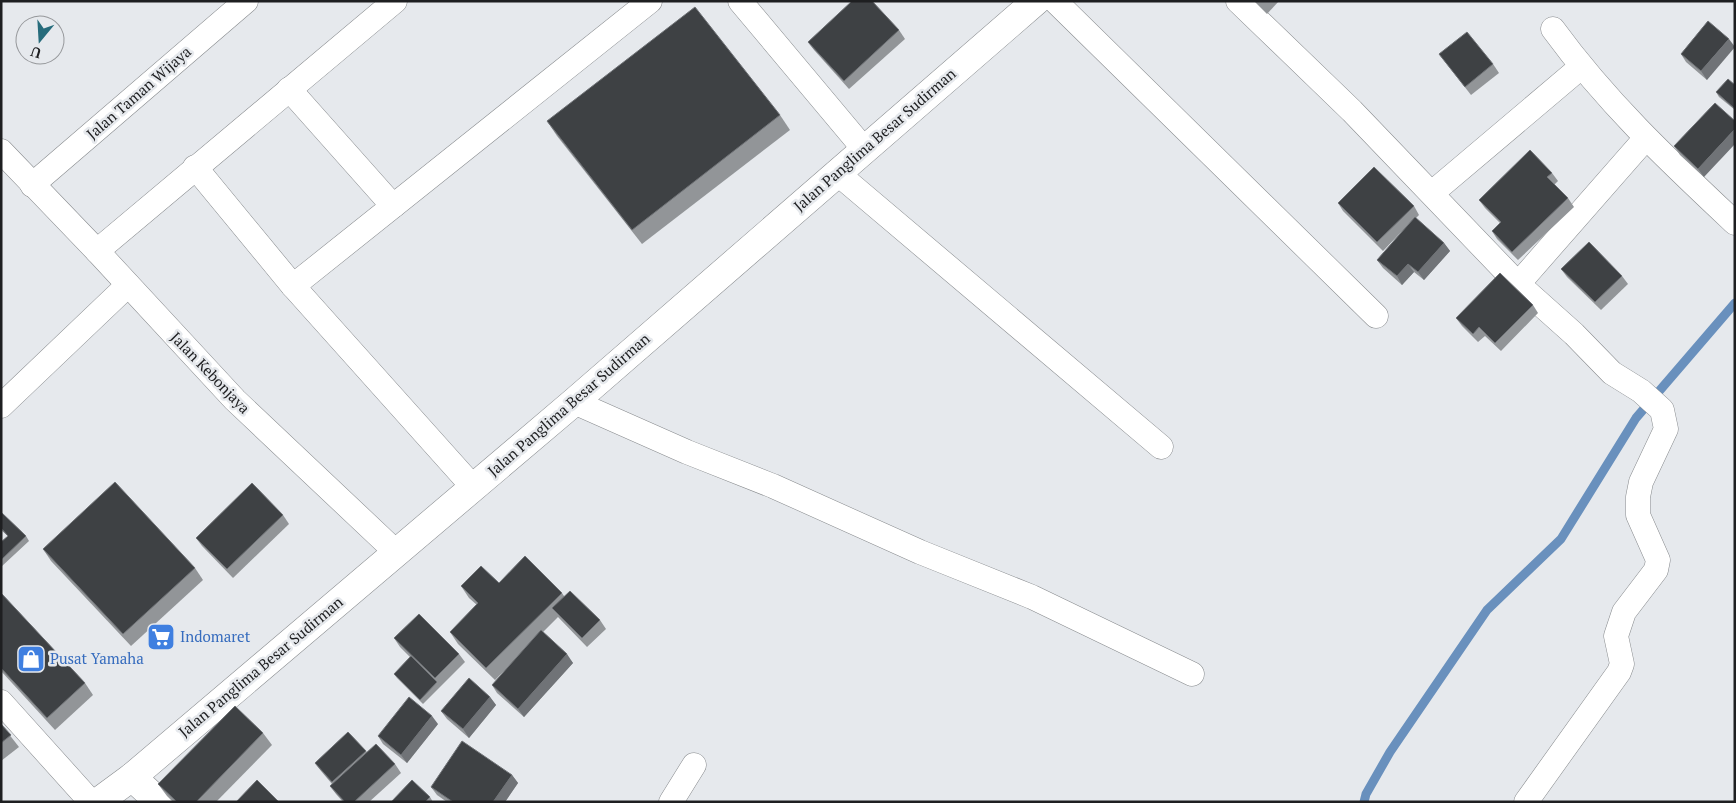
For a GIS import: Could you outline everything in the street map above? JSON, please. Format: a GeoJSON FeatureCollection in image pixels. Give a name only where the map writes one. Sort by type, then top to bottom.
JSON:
{"type":"FeatureCollection","features":[{"type":"Feature","properties":{"kind":"main road","name":"Jalan Panglima Besar Sudirman"},"geometry":{"type":"LineString","coordinates":[[98,802],[132,777],[574,402],[1036,1]]}},
{"type":"Feature","properties":{"kind":"main road"},"geometry":{"type":"LineString","coordinates":[[132,777],[159,802]]}},
{"type":"Feature","properties":{"kind":"street","name":"Jalan Taman Wijaya"},"geometry":{"type":"LineString","coordinates":[[32,185],[246,1]]}},
{"type":"Feature","properties":{"kind":"street"},"geometry":{"type":"LineString","coordinates":[[97,251],[395,1]]}},
{"type":"Feature","properties":{"kind":"street"},"geometry":{"type":"LineString","coordinates":[[293,286],[650,1]]}},
{"type":"Feature","properties":{"kind":"street"},"geometry":{"type":"LineString","coordinates":[[740,1],[864,149]]}},
{"type":"Feature","properties":{"kind":"street"},"geometry":{"type":"LineString","coordinates":[[1056,1],[1376,316]]}},
{"type":"Feature","properties":{"kind":"street"},"geometry":{"type":"LineString","coordinates":[[1238,1],[1352,111],[1518,284],[1574,334],[1612,373],[1641,391],[1662,410],[1666,429],[1641,482],[1638,497],[1638,515],[1658,560],[1656,570],[1624,612],[1616,636],[1622,664],[1619,672],[1526,802]]}},
{"type":"Feature","properties":{"kind":"street"},"geometry":{"type":"LineString","coordinates":[[1553,29],[1580,67],[1645,139],[1735,223]]}},
{"type":"Feature","properties":{"kind":"street"},"geometry":{"type":"LineString","coordinates":[[1432,193],[1580,67]]}},
{"type":"Feature","properties":{"kind":"street"},"geometry":{"type":"LineString","coordinates":[[289,89],[393,206]]}},
{"type":"Feature","properties":{"kind":"street"},"geometry":{"type":"LineString","coordinates":[[1518,284],[1645,139]]}},
{"type":"Feature","properties":{"kind":"street","name":"Jalan Kebonjaya"},"geometry":{"type":"LineString","coordinates":[[4,160],[32,185],[97,251],[235,400],[396,552]]}},
{"type":"Feature","properties":{"kind":"street"},"geometry":{"type":"LineString","coordinates":[[195,167],[293,286],[473,487]]}},
{"type":"Feature","properties":{"kind":"street"},"geometry":{"type":"LineString","coordinates":[[837,172],[1161,447]]}},
{"type":"Feature","properties":{"kind":"street"},"geometry":{"type":"LineString","coordinates":[[1,406],[128,285]]}},
{"type":"Feature","properties":{"kind":"street"},"geometry":{"type":"LineString","coordinates":[[574,402],[687,452],[773,486],[920,552],[1032,597],[1192,674]]}},
{"type":"Feature","properties":{"kind":"street"},"geometry":{"type":"LineString","coordinates":[[1,702],[91,802]]}},
{"type":"Feature","properties":{"kind":"street"},"geometry":{"type":"LineString","coordinates":[[671,802],[694,765]]}},
{"type":"Feature","properties":{"kind":"building"},"geometry":{"type":"Polygon","coordinates":[[[852,1],[872,1],[899,30],[844,81],[808,42],[852,1]]]}},
{"type":"Feature","properties":{"kind":"building"},"geometry":{"type":"Polygon","coordinates":[[[695,7],[780,115],[632,230],[547,121],[695,7]]]}},
{"type":"Feature","properties":{"kind":"building"},"geometry":{"type":"Polygon","coordinates":[[[1708,21],[1729,39],[1701,71],[1681,54],[1708,21]]]}},
{"type":"Feature","properties":{"kind":"building"},"geometry":{"type":"Polygon","coordinates":[[[1467,32],[1493,64],[1465,87],[1439,54],[1467,32]]]}},
{"type":"Feature","properties":{"kind":"building"},"geometry":{"type":"Polygon","coordinates":[[[1728,79],[1735,85],[1735,109],[1716,92],[1728,79]]]}},
{"type":"Feature","properties":{"kind":"building"},"geometry":{"type":"Polygon","coordinates":[[[1715,103],[1735,121],[1735,129],[1698,169],[1674,146],[1715,103]]]}},
{"type":"Feature","properties":{"kind":"building"},"geometry":{"type":"Polygon","coordinates":[[[1530,150],[1552,173],[1547,177],[1568,198],[1512,252],[1492,231],[1501,222],[1479,200],[1530,150]]]}},
{"type":"Feature","properties":{"kind":"building"},"geometry":{"type":"Polygon","coordinates":[[[1374,167],[1414,206],[1377,242],[1338,203],[1374,167]]]}},
{"type":"Feature","properties":{"kind":"building"},"geometry":{"type":"Polygon","coordinates":[[[1415,217],[1444,243],[1418,272],[1408,264],[1397,276],[1377,260],[1415,217]]]}},
{"type":"Feature","properties":{"kind":"building"},"geometry":{"type":"Polygon","coordinates":[[[1589,242],[1622,276],[1595,302],[1561,269],[1589,242]]]}},
{"type":"Feature","properties":{"kind":"building"},"geometry":{"type":"Polygon","coordinates":[[[1500,273],[1533,305],[1495,343],[1479,327],[1473,334],[1456,318],[1500,273]]]}},
{"type":"Feature","properties":{"kind":"building"},"geometry":{"type":"Polygon","coordinates":[[[115,482],[195,568],[123,634],[43,549],[115,482]]]}},
{"type":"Feature","properties":{"kind":"building"},"geometry":{"type":"Polygon","coordinates":[[[252,483],[283,515],[227,569],[196,538],[252,483]]]}},
{"type":"Feature","properties":{"kind":"building"},"geometry":{"type":"Polygon","coordinates":[[[1,512],[26,536],[1,560],[1,542],[8,536],[1,528],[1,512]]]}},
{"type":"Feature","properties":{"kind":"building"},"geometry":{"type":"Polygon","coordinates":[[[525,556],[562,593],[486,668],[450,632],[478,603],[461,586],[481,566],[499,583],[525,556]]]}},
{"type":"Feature","properties":{"kind":"building"},"geometry":{"type":"Polygon","coordinates":[[[570,591],[600,620],[582,638],[552,608],[570,591]]]}},
{"type":"Feature","properties":{"kind":"building","name":"Pusat Yamaha"},"geometry":{"type":"Polygon","coordinates":[[[1,593],[85,683],[47,718],[1,668],[1,593]]]}},
{"type":"Feature","properties":{"kind":"building"},"geometry":{"type":"Polygon","coordinates":[[[419,614],[459,654],[435,678],[394,638],[419,614]]]}},
{"type":"Feature","properties":{"kind":"building"},"geometry":{"type":"Polygon","coordinates":[[[541,630],[567,654],[518,709],[492,685],[541,630]]]}},
{"type":"Feature","properties":{"kind":"building"},"geometry":{"type":"Polygon","coordinates":[[[411,656],[437,682],[420,700],[394,674],[411,656]]]}},
{"type":"Feature","properties":{"kind":"building"},"geometry":{"type":"Polygon","coordinates":[[[469,678],[490,697],[463,729],[441,711],[469,678]]]}},
{"type":"Feature","properties":{"kind":"building"},"geometry":{"type":"Polygon","coordinates":[[[409,697],[432,716],[401,755],[378,736],[409,697]]]}},
{"type":"Feature","properties":{"kind":"building"},"geometry":{"type":"Polygon","coordinates":[[[235,706],[263,733],[196,802],[177,802],[158,784],[235,706]]]}},
{"type":"Feature","properties":{"kind":"building"},"geometry":{"type":"Polygon","coordinates":[[[1,724],[11,735],[1,743],[1,724]]]}},
{"type":"Feature","properties":{"kind":"building"},"geometry":{"type":"Polygon","coordinates":[[[348,732],[366,751],[332,782],[315,763],[348,732]]]}},
{"type":"Feature","properties":{"kind":"building"},"geometry":{"type":"Polygon","coordinates":[[[462,741],[512,775],[493,802],[453,802],[431,787],[462,741]]]}},
{"type":"Feature","properties":{"kind":"building"},"geometry":{"type":"Polygon","coordinates":[[[376,744],[395,764],[354,802],[345,802],[330,786],[376,744]]]}},
{"type":"Feature","properties":{"kind":"building"},"geometry":{"type":"Polygon","coordinates":[[[257,780],[279,802],[236,802],[257,780]]]}},
{"type":"Feature","properties":{"kind":"building"},"geometry":{"type":"Polygon","coordinates":[[[412,780],[430,797],[425,802],[391,802],[412,780]]]}},
{"type":"Feature","properties":{"kind":"waterway"},"geometry":{"type":"LineString","coordinates":[[1364,802],[1366,794],[1390,752],[1487,610],[1561,539],[1636,418],[1735,303]]}},
{"type":"Feature","properties":{"kind":"place","name":"Indomaret"},"geometry":{"type":"Point","coordinates":[161,637]}},
{"type":"Feature","properties":{"kind":"place","name":"Pusat Yamaha"},"geometry":{"type":"Point","coordinates":[31,659]}}]}
